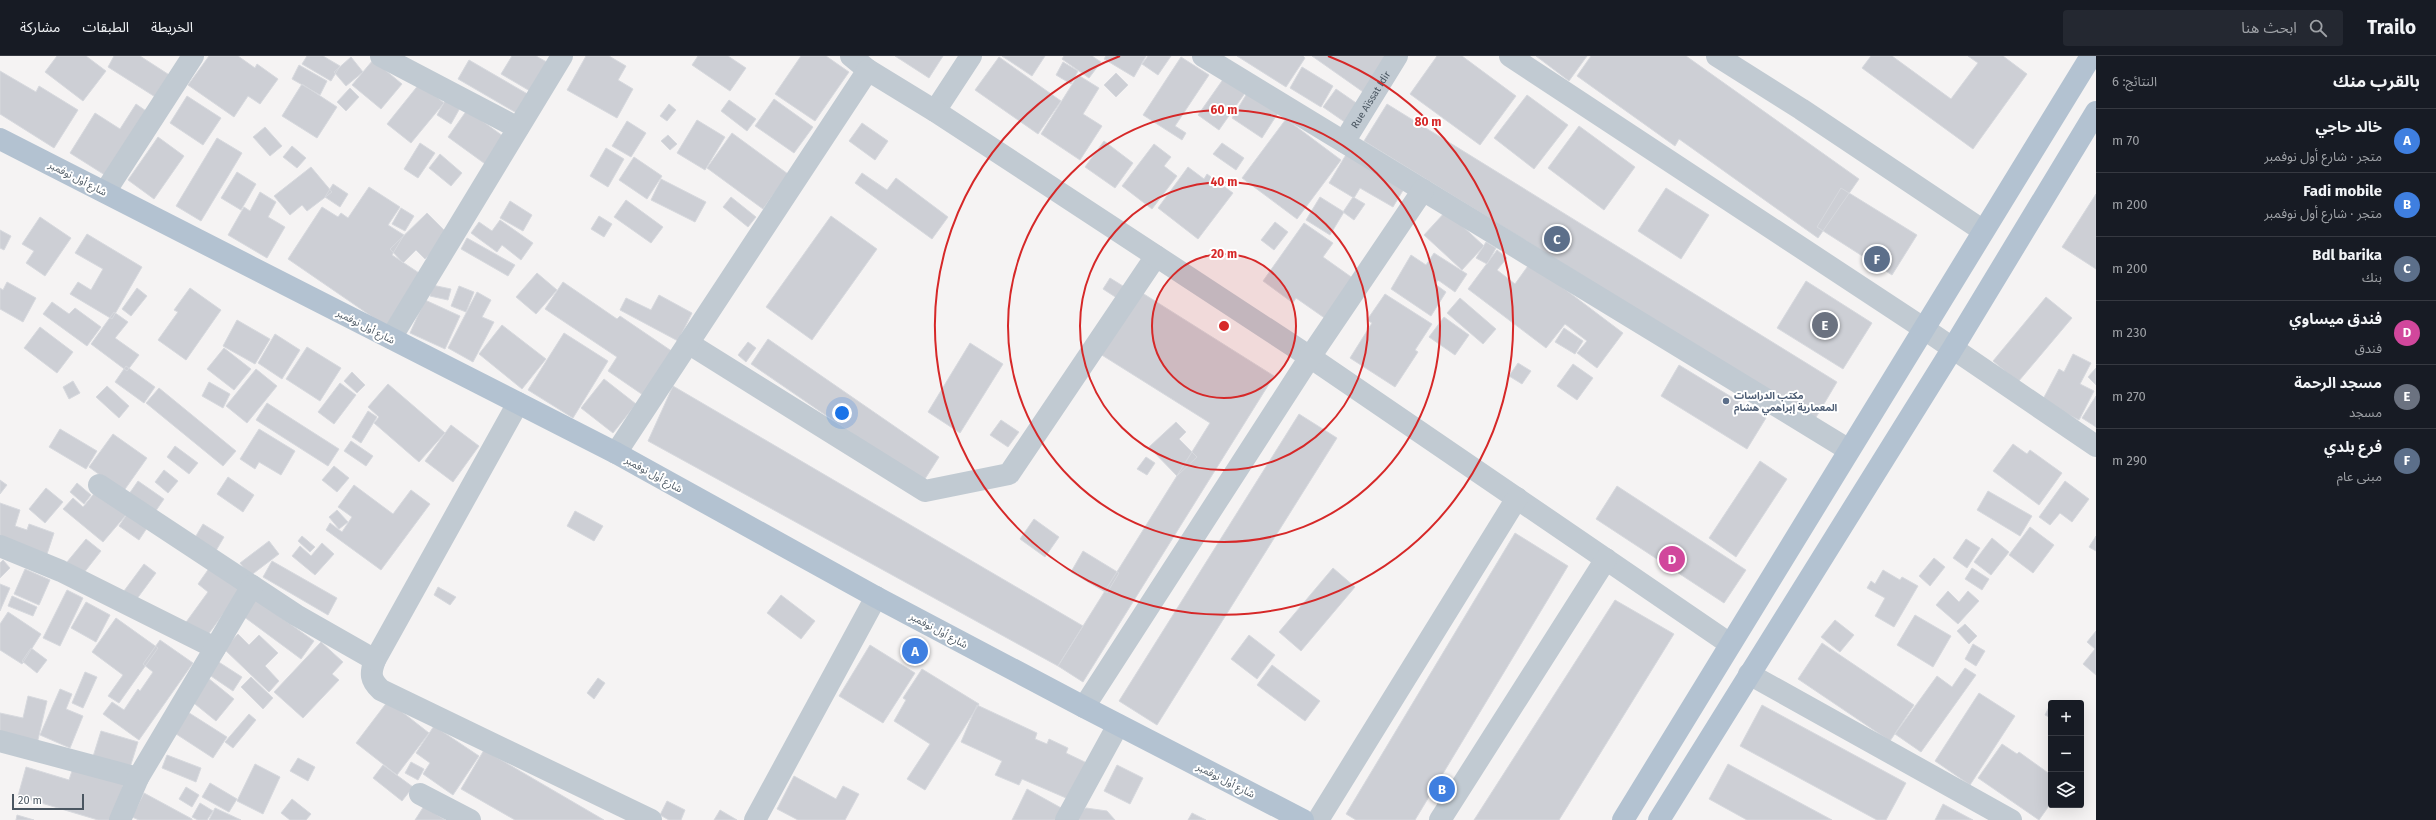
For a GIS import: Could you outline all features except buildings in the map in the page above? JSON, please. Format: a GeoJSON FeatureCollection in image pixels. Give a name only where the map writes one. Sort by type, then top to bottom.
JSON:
{"type":"FeatureCollection","features":[{"type":"Feature","properties":{"kind":"main road"},"geometry":{"type":"LineString","coordinates":[[1624,820],[1924,328],[1982,230],[2091,56]]}},
{"type":"Feature","properties":{"kind":"main road"},"geometry":{"type":"LineString","coordinates":[[1662,819],[1749,674],[1953,348],[2096,112]]}},
{"type":"Feature","properties":{"kind":"main road","name":"شارع أول نوفمبر"},"geometry":{"type":"LineString","coordinates":[[0,138],[616,453],[876,597],[1118,725],[1303,820]]}},
{"type":"Feature","properties":{"kind":"street"},"geometry":{"type":"LineString","coordinates":[[104,192],[193,56]]}},
{"type":"Feature","properties":{"kind":"street"},"geometry":{"type":"LineString","coordinates":[[381,56],[518,128]]}},
{"type":"Feature","properties":{"kind":"street"},"geometry":{"type":"LineString","coordinates":[[391,338],[562,56]]}},
{"type":"Feature","properties":{"kind":"street"},"geometry":{"type":"LineString","coordinates":[[851,56],[868,70],[936,112],[1310,357],[1730,644]]}},
{"type":"Feature","properties":{"kind":"street"},"geometry":{"type":"LineString","coordinates":[[936,112],[971,56]]}},
{"type":"Feature","properties":{"kind":"street"},"geometry":{"type":"LineString","coordinates":[[1204,56],[1849,450]]}},
{"type":"Feature","properties":{"kind":"street","name":"Rue Aïssat Idir"},"geometry":{"type":"LineString","coordinates":[[1344,142],[1397,56]]}},
{"type":"Feature","properties":{"kind":"street"},"geometry":{"type":"LineString","coordinates":[[1510,56],[1924,328],[2096,446]]}},
{"type":"Feature","properties":{"kind":"street"},"geometry":{"type":"LineString","coordinates":[[1717,56],[1801,109],[1982,230]]}},
{"type":"Feature","properties":{"kind":"street"},"geometry":{"type":"LineString","coordinates":[[616,453],[868,70]]}},
{"type":"Feature","properties":{"kind":"street"},"geometry":{"type":"LineString","coordinates":[[1084,707],[1310,357],[1423,190]]}},
{"type":"Feature","properties":{"kind":"street"},"geometry":{"type":"LineString","coordinates":[[688,343],[925,491],[1009,474],[1156,256]]}},
{"type":"Feature","properties":{"kind":"street"},"geometry":{"type":"LineString","coordinates":[[518,403],[375,660],[370,672],[373,683],[381,690],[651,820]]}},
{"type":"Feature","properties":{"kind":"street"},"geometry":{"type":"LineString","coordinates":[[99,485],[296,616],[375,660]]}},
{"type":"Feature","properties":{"kind":"street"},"geometry":{"type":"LineString","coordinates":[[1318,820],[1517,498]]}},
{"type":"Feature","properties":{"kind":"street"},"geometry":{"type":"LineString","coordinates":[[0,546],[61,571],[215,648]]}},
{"type":"Feature","properties":{"kind":"street"},"geometry":{"type":"LineString","coordinates":[[1440,820],[1606,559]]}},
{"type":"Feature","properties":{"kind":"street"},"geometry":{"type":"LineString","coordinates":[[120,820],[138,778],[252,586]]}},
{"type":"Feature","properties":{"kind":"street"},"geometry":{"type":"LineString","coordinates":[[755,820],[876,597]]}},
{"type":"Feature","properties":{"kind":"street"},"geometry":{"type":"LineString","coordinates":[[1749,674],[2011,820]]}},
{"type":"Feature","properties":{"kind":"street"},"geometry":{"type":"LineString","coordinates":[[1066,820],[1118,725]]}},
{"type":"Feature","properties":{"kind":"street"},"geometry":{"type":"LineString","coordinates":[[0,741],[138,778]]}},
{"type":"Feature","properties":{"kind":"street"},"geometry":{"type":"LineString","coordinates":[[420,794],[470,820]]}},
{"type":"Feature","properties":{"kind":"place","name":"Bdl barika"},"geometry":{"type":"Point","coordinates":[1557,239]}},
{"type":"Feature","properties":{"kind":"place","name":"فرع بلدي"},"geometry":{"type":"Point","coordinates":[1877,259]}},
{"type":"Feature","properties":{"kind":"place","name":"مسجد الرحمة"},"geometry":{"type":"Point","coordinates":[1825,325]}},
{"type":"Feature","properties":{"kind":"place","name":"مكتب الدراسات المعمارية إبراهمي هشام"},"geometry":{"type":"Point","coordinates":[1726,401]}},
{"type":"Feature","properties":{"kind":"place","name":"فندق ميساوي"},"geometry":{"type":"Point","coordinates":[1672,559]}},
{"type":"Feature","properties":{"kind":"place","name":"خالد حاجي"},"geometry":{"type":"Point","coordinates":[915,651]}},
{"type":"Feature","properties":{"kind":"place","name":"Fadi mobile"},"geometry":{"type":"Point","coordinates":[1442,789]}}]}
